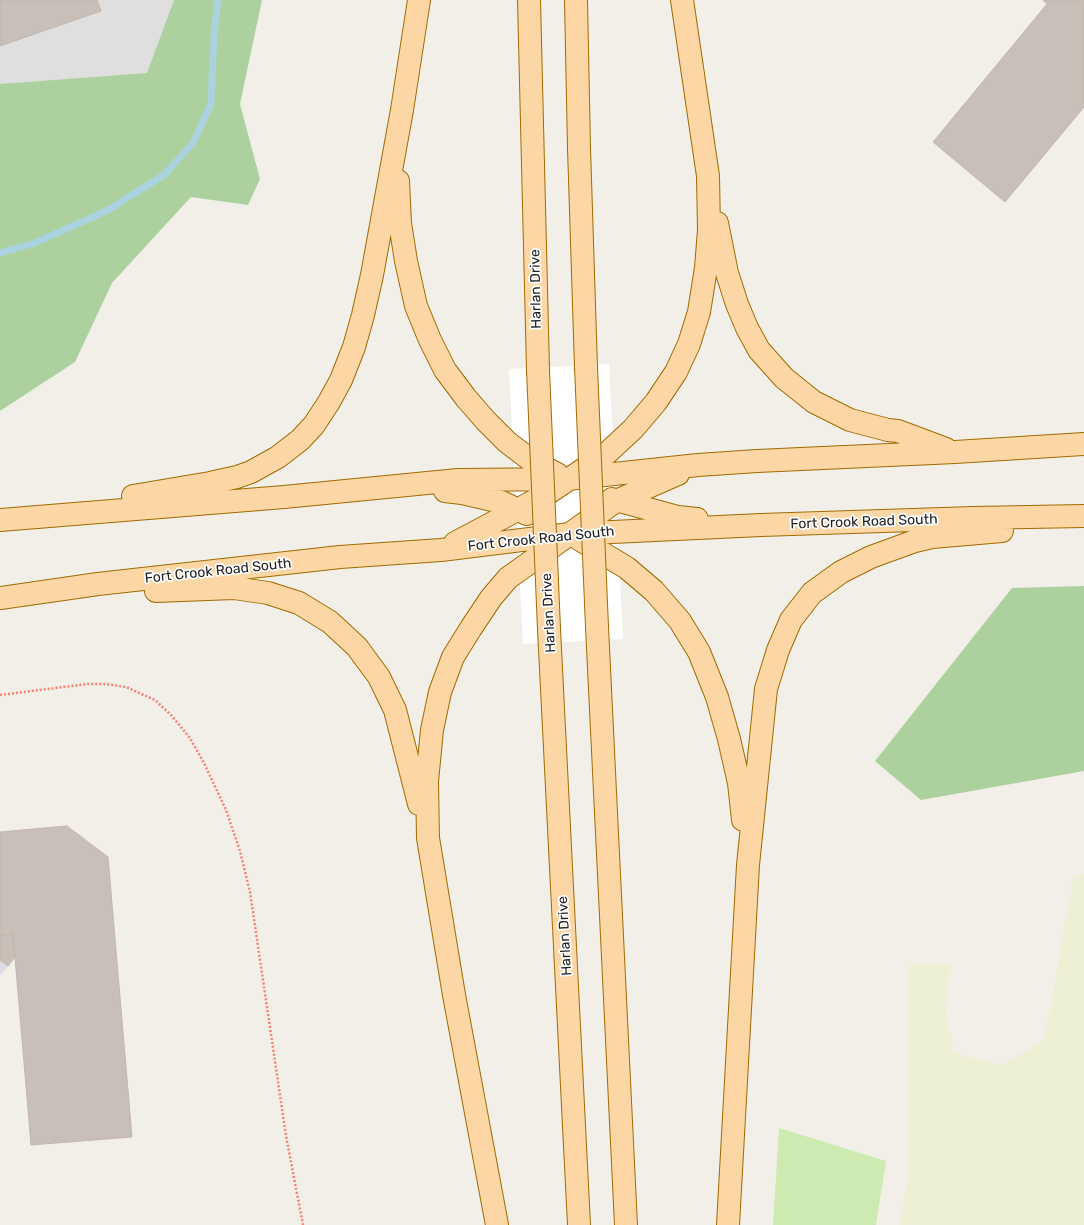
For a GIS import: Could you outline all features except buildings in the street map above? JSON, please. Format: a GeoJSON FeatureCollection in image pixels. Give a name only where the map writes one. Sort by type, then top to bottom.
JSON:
{"type":"FeatureCollection","features":[{"type":"Feature","properties":{"kind":"main road"},"geometry":{"type":"LineString","coordinates":[[0,519],[237,478],[278,457],[300,440],[314,424],[329,402],[341,380],[354,347],[363,315],[372,276],[420,0]]}},
{"type":"Feature","properties":{"kind":"main road","name":"Harlan Drive"},"geometry":{"type":"LineString","coordinates":[[529,0],[538,370],[549,629],[579,1225]]}},
{"type":"Feature","properties":{"kind":"main road"},"geometry":{"type":"LineString","coordinates":[[576,0],[586,367],[626,1225]]}},
{"type":"Feature","properties":{"kind":"main road"},"geometry":{"type":"LineString","coordinates":[[682,0],[708,176],[727,273],[737,304],[747,328],[759,350],[784,378],[814,402],[850,420],[888,430],[898,431],[954,452]]}},
{"type":"Feature","properties":{"kind":"main road"},"geometry":{"type":"LineString","coordinates":[[402,110],[398,178],[400,223],[406,261],[416,306],[430,340],[445,370],[466,398],[507,442],[532,461],[567,479],[616,501],[678,517],[761,525]]}},
{"type":"Feature","properties":{"kind":"main road"},"geometry":{"type":"LineString","coordinates":[[441,550],[547,494],[606,454],[633,429],[656,402],[676,372],[688,344],[700,305],[706,268],[709,230],[708,176]]}},
{"type":"Feature","properties":{"kind":"main road"},"geometry":{"type":"LineString","coordinates":[[0,519],[284,497],[458,480],[567,479],[698,465],[757,461],[954,452],[1084,444]]}},
{"type":"Feature","properties":{"kind":"main road"},"geometry":{"type":"LineString","coordinates":[[428,838],[427,781],[432,730],[440,692],[453,658],[491,598],[508,578],[616,501],[698,465]]}},
{"type":"Feature","properties":{"kind":"main road"},"geometry":{"type":"LineString","coordinates":[[403,486],[462,493],[501,502],[570,534],[627,568],[654,591],[680,621],[699,652],[717,697],[731,746],[739,783],[748,865]]}},
{"type":"Feature","properties":{"kind":"main road","name":"Fort Crook Road South"},"geometry":{"type":"LineString","coordinates":[[6,597],[98,584],[332,558],[441,550],[570,534],[761,525],[966,518],[1084,516]]}},
{"type":"Feature","properties":{"kind":"main road"},"geometry":{"type":"LineString","coordinates":[[728,1225],[748,865],[766,689],[778,650],[791,620],[812,593],[841,572],[871,557],[915,541],[932,537],[1084,523]]}},
{"type":"Feature","properties":{"kind":"main road"},"geometry":{"type":"LineString","coordinates":[[6,597],[234,588],[268,593],[300,604],[330,622],[357,647],[379,677],[395,710],[428,838],[454,995],[496,1225]]}},
{"type":"Feature","properties":{"kind":"path"},"geometry":{"type":"LineString","coordinates":[[0,695],[87,684],[106,684],[126,687],[155,700],[171,715],[190,738],[204,763],[226,810],[240,851],[250,892],[286,1136],[303,1225]]}},
{"type":"Feature","properties":{"kind":"shaded area"},"geometry":{"type":"Polygon","coordinates":[[[0,0],[185,0],[163,85],[0,90],[0,0]]]}},
{"type":"Feature","properties":{"kind":"shaded area"},"geometry":{"type":"Polygon","coordinates":[[[0,960],[8,966],[0,976],[0,960]]]}},
{"type":"Feature","properties":{"kind":"green space"},"geometry":{"type":"Polygon","coordinates":[[[174,0],[262,0],[240,104],[260,179],[248,205],[191,197],[112,283],[75,362],[0,411],[0,84],[147,73],[174,0]]]}},
{"type":"Feature","properties":{"kind":"green space"},"geometry":{"type":"Polygon","coordinates":[[[1084,586],[1084,771],[921,800],[875,761],[1012,588],[1084,586]]]}},
{"type":"Feature","properties":{"kind":"green space"},"geometry":{"type":"Polygon","coordinates":[[[1084,874],[1084,1225],[900,1225],[907,1184],[908,964],[952,963],[945,1007],[954,1053],[1000,1065],[1044,1041],[1074,875],[1084,874]]]}},
{"type":"Feature","properties":{"kind":"green space"},"geometry":{"type":"Polygon","coordinates":[[[779,1128],[886,1161],[876,1225],[773,1225],[779,1128]]]}},
{"type":"Feature","properties":{"kind":"pier"},"geometry":{"type":"Polygon","coordinates":[[[609,364],[623,639],[523,644],[509,369],[609,364]]]}},
{"type":"Feature","properties":{"kind":"waterway"},"geometry":{"type":"LineString","coordinates":[[0,253],[35,243],[108,210],[164,175],[193,143],[211,104],[214,35],[218,0]]}}]}
